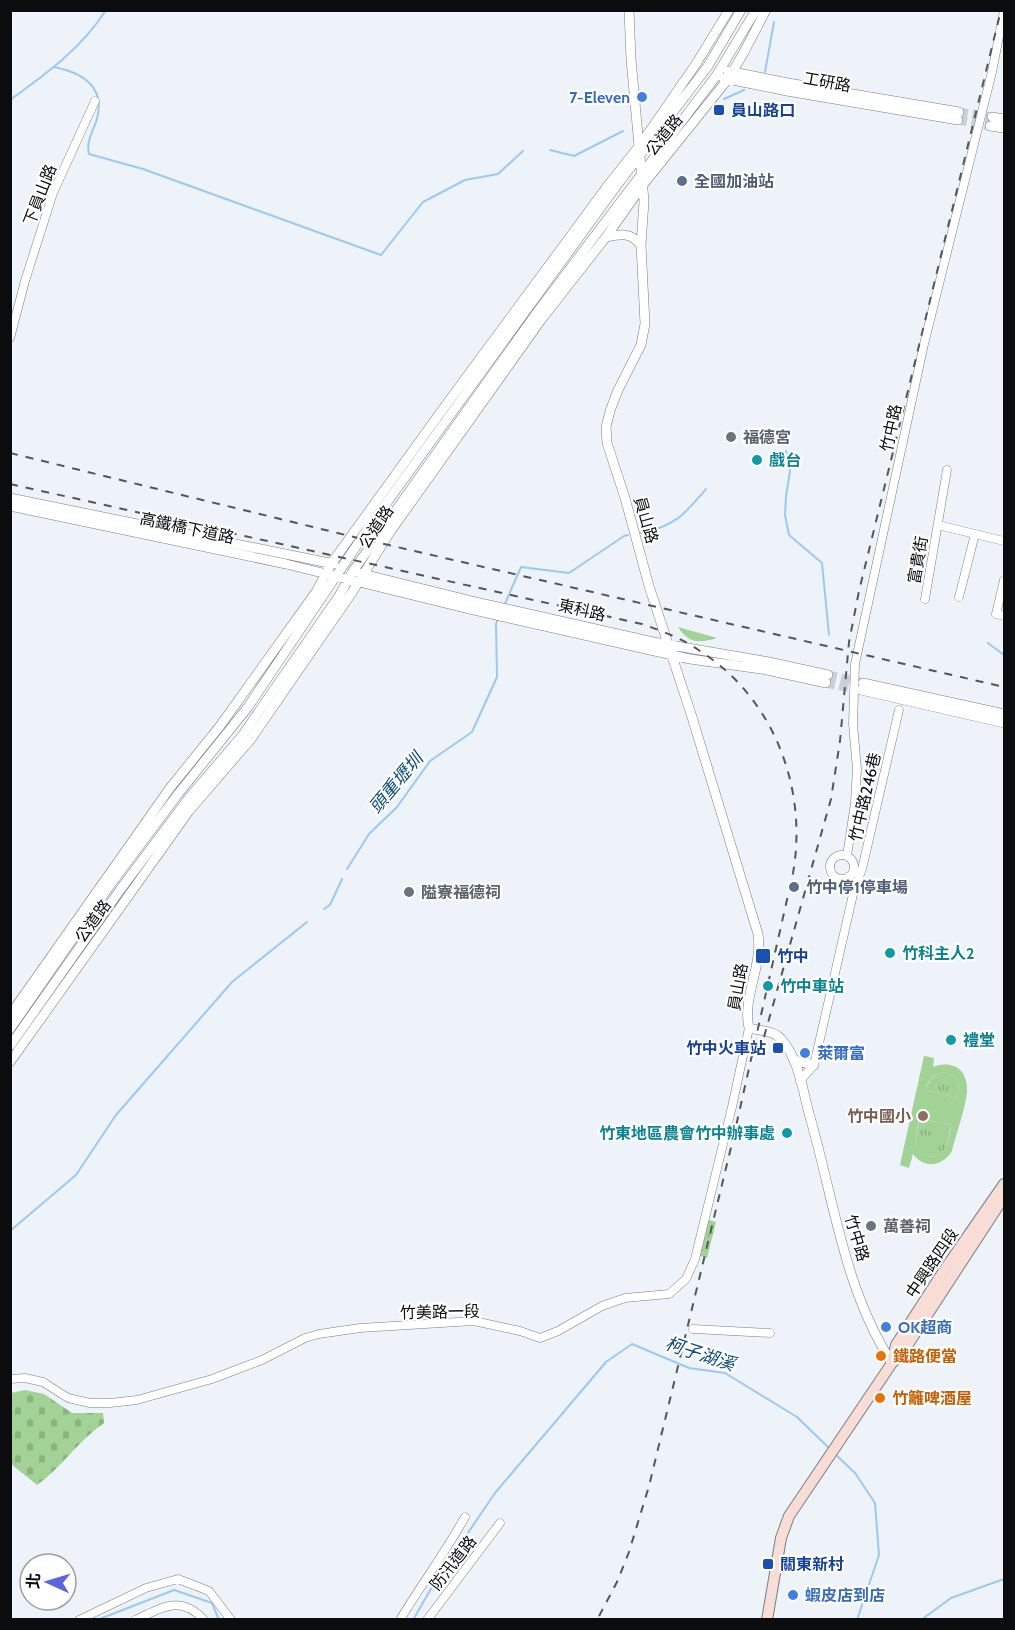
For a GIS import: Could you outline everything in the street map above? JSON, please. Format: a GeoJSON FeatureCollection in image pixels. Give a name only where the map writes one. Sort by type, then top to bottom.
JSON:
{"type":"FeatureCollection","features":[{"type":"Feature","properties":{"kind":"main road","name":"中興路四段"},"geometry":{"type":"LineString","coordinates":[[892,1363],[896,1345],[945,1269],[1005,1184]]}},
{"type":"Feature","properties":{"kind":"main road","name":"中興路四段"},"geometry":{"type":"LineString","coordinates":[[767,1620],[781,1538],[789,1516],[892,1363],[903,1352],[1005,1197]]}},
{"type":"Feature","properties":{"kind":"street","name":"員山路"},"geometry":{"type":"LineString","coordinates":[[629,10],[644,201],[641,245],[645,324],[641,345],[610,411],[606,427],[607,442],[758,934],[759,957],[747,1015],[748,1028]]}},
{"type":"Feature","properties":{"kind":"street","name":"公道路"},"geometry":{"type":"LineString","coordinates":[[10,1029],[110,885],[178,794],[248,707],[336,565],[609,184],[640,145],[694,67],[729,10]]}},
{"type":"Feature","properties":{"kind":"street","name":"公道路"},"geometry":{"type":"LineString","coordinates":[[364,526],[705,70],[741,10]]}},
{"type":"Feature","properties":{"kind":"street","name":"公道路"},"geometry":{"type":"LineString","coordinates":[[10,1046],[120,890],[182,807],[242,736],[631,187],[718,73],[756,10]]}},
{"type":"Feature","properties":{"kind":"street","name":"公道路"},"geometry":{"type":"LineString","coordinates":[[538,317],[606,237],[642,186],[730,75],[766,10]]}},
{"type":"Feature","properties":{"kind":"street","name":"竹中路"},"geometry":{"type":"LineString","coordinates":[[847,856],[855,803],[857,769],[853,724],[855,664],[924,344],[1005,11]]}},
{"type":"Feature","properties":{"kind":"street","name":"工研路"},"geometry":{"type":"LineString","coordinates":[[694,67],[959,116]]}},
{"type":"Feature","properties":{"kind":"street","name":"下員山路"},"geometry":{"type":"LineString","coordinates":[[10,338],[25,281],[53,193],[95,101]]}},
{"type":"Feature","properties":{"kind":"street"},"geometry":{"type":"LineString","coordinates":[[1005,119],[991,121],[1005,128]]}},
{"type":"Feature","properties":{"kind":"street"},"geometry":{"type":"LineString","coordinates":[[606,237],[632,235],[641,245]]}},
{"type":"Feature","properties":{"kind":"street","name":"富貴街"},"geometry":{"type":"LineString","coordinates":[[925,599],[947,470]]}},
{"type":"Feature","properties":{"kind":"street","name":"高鐵橋下道路"},"geometry":{"type":"LineString","coordinates":[[10,498],[336,565]]}},
{"type":"Feature","properties":{"kind":"street","name":"高鐵橋下道路"},"geometry":{"type":"LineString","coordinates":[[10,506],[330,574],[356,576]]}},
{"type":"Feature","properties":{"kind":"street","name":"富貴街"},"geometry":{"type":"LineString","coordinates":[[938,525],[1005,541]]}},
{"type":"Feature","properties":{"kind":"street"},"geometry":{"type":"LineString","coordinates":[[959,597],[975,534]]}},
{"type":"Feature","properties":{"kind":"street","name":"東科路"},"geometry":{"type":"LineString","coordinates":[[336,565],[356,576],[672,655],[827,679],[769,662],[514,615]]}},
{"type":"Feature","properties":{"kind":"street","name":"公道路"},"geometry":{"type":"LineString","coordinates":[[10,1015],[170,788],[220,726],[330,574]]}},
{"type":"Feature","properties":{"kind":"street","name":"公道路"},"geometry":{"type":"LineString","coordinates":[[10,1062],[189,811],[251,739],[349,597],[356,576]]}},
{"type":"Feature","properties":{"kind":"street"},"geometry":{"type":"LineString","coordinates":[[1005,580],[996,614],[1005,616]]}},
{"type":"Feature","properties":{"kind":"street"},"geometry":{"type":"LineString","coordinates":[[1005,714],[862,687],[1005,723]]}},
{"type":"Feature","properties":{"kind":"street","name":"竹中路246巷"},"geometry":{"type":"LineString","coordinates":[[854,890],[862,869],[899,710]]}},
{"type":"Feature","properties":{"kind":"street"},"geometry":{"type":"LineString","coordinates":[[836,856],[847,856],[852,860],[854,866],[849,876],[843,879],[836,878],[830,868],[831,861],[836,856]]}},
{"type":"Feature","properties":{"kind":"street"},"geometry":{"type":"LineString","coordinates":[[800,1081],[814,1065],[854,890],[849,876]]}},
{"type":"Feature","properties":{"kind":"street","name":"竹中路"},"geometry":{"type":"LineString","coordinates":[[748,1028],[776,1035],[793,1058],[823,1159],[834,1217],[857,1290],[880,1344],[892,1363]]}},
{"type":"Feature","properties":{"kind":"street","name":"竹美路一段"},"geometry":{"type":"LineString","coordinates":[[10,1379],[33,1379],[43,1382],[68,1398],[90,1403],[137,1400],[212,1378],[262,1360],[305,1338],[319,1334],[360,1328],[474,1321],[540,1338],[558,1331],[602,1306],[625,1298],[669,1293],[686,1279],[695,1259],[732,1107],[748,1028]]}},
{"type":"Feature","properties":{"kind":"street"},"geometry":{"type":"LineString","coordinates":[[793,1058],[797,1062],[814,1065]]}},
{"type":"Feature","properties":{"kind":"street"},"geometry":{"type":"LineString","coordinates":[[693,1329],[770,1333]]}},
{"type":"Feature","properties":{"kind":"street"},"geometry":{"type":"LineString","coordinates":[[400,1620],[465,1517]]}},
{"type":"Feature","properties":{"kind":"street","name":"防汛道路"},"geometry":{"type":"LineString","coordinates":[[427,1620],[500,1522]]}},
{"type":"Feature","properties":{"kind":"street"},"geometry":{"type":"LineString","coordinates":[[79,1620],[146,1588],[178,1579],[209,1591],[231,1620]]}},
{"type":"Feature","properties":{"kind":"street"},"geometry":{"type":"LineString","coordinates":[[135,1620],[169,1605],[186,1606],[196,1611],[204,1620]]}},
{"type":"Feature","properties":{"kind":"green space"},"geometry":{"type":"Polygon","coordinates":[[[678,627],[717,638],[695,641],[686,637],[678,627]]]}},
{"type":"Feature","properties":{"kind":"green space"},"geometry":{"type":"Polygon","coordinates":[[[924,1056],[934,1058],[933,1067],[952,1065],[965,1077],[967,1091],[952,1151],[938,1163],[922,1162],[913,1154],[909,1168],[900,1165],[924,1056]],[[943,1072],[932,1078],[926,1090],[957,1098],[959,1088],[957,1081],[952,1075],[943,1072]],[[920,1118],[916,1136],[917,1147],[928,1156],[937,1156],[946,1147],[951,1125],[920,1118]]]}},
{"type":"Feature","properties":{"kind":"green space"},"geometry":{"type":"Polygon","coordinates":[[[943,1072],[952,1075],[957,1080],[959,1088],[957,1098],[926,1090],[932,1078],[943,1072]]]}},
{"type":"Feature","properties":{"kind":"green space"},"geometry":{"type":"Polygon","coordinates":[[[920,1118],[951,1125],[946,1147],[937,1156],[928,1156],[917,1147],[916,1136],[920,1118]]]}},
{"type":"Feature","properties":{"kind":"green space"},"geometry":{"type":"Polygon","coordinates":[[[702,1218],[716,1222],[707,1258],[693,1254],[702,1218]]]}},
{"type":"Feature","properties":{"kind":"green space"},"geometry":{"type":"Polygon","coordinates":[[[25,1390],[44,1394],[72,1413],[103,1413],[104,1423],[37,1485],[11,1464],[11,1393],[25,1390]]]}},
{"type":"Feature","properties":{"kind":"waterway"},"geometry":{"type":"LineString","coordinates":[[10,100],[75,48],[106,10]]}},
{"type":"Feature","properties":{"kind":"waterway"},"geometry":{"type":"LineString","coordinates":[[765,72],[774,22]]}},
{"type":"Feature","properties":{"kind":"waterway"},"geometry":{"type":"LineString","coordinates":[[54,67],[75,73],[90,84],[95,91],[99,110],[89,142],[89,154],[143,169],[381,255],[423,202],[465,180],[498,174],[523,151]]}},
{"type":"Feature","properties":{"kind":"waterway"},"geometry":{"type":"LineString","coordinates":[[724,99],[744,90]]}},
{"type":"Feature","properties":{"kind":"waterway"},"geometry":{"type":"LineString","coordinates":[[550,150],[574,156],[623,131]]}},
{"type":"Feature","properties":{"kind":"waterway","name":"頭重壢圳"},"geometry":{"type":"LineString","coordinates":[[786,451],[790,471],[785,515],[789,535],[822,563],[829,635]]}},
{"type":"Feature","properties":{"kind":"waterway","name":"頭重壢圳"},"geometry":{"type":"LineString","coordinates":[[641,533],[671,523],[706,489]]}},
{"type":"Feature","properties":{"kind":"waterway","name":"頭重壢圳"},"geometry":{"type":"LineString","coordinates":[[504,606],[521,567],[569,573],[628,535]]}},
{"type":"Feature","properties":{"kind":"waterway","name":"頭重壢圳"},"geometry":{"type":"LineString","coordinates":[[347,869],[369,834],[397,807],[430,761],[472,732],[497,677],[496,624],[498,619]]}},
{"type":"Feature","properties":{"kind":"waterway","name":"頭重壢圳"},"geometry":{"type":"LineString","coordinates":[[988,643],[1004,655]]}},
{"type":"Feature","properties":{"kind":"waterway","name":"頭重壢圳"},"geometry":{"type":"LineString","coordinates":[[324,909],[330,905],[342,879]]}},
{"type":"Feature","properties":{"kind":"waterway","name":"頭重壢圳"},"geometry":{"type":"LineString","coordinates":[[10,1231],[76,1175],[116,1115],[232,982],[307,922]]}},
{"type":"Feature","properties":{"kind":"waterway","name":"柯子湖溪"},"geometry":{"type":"LineString","coordinates":[[413,1620],[436,1580],[495,1493],[606,1362],[632,1344],[689,1368],[725,1373],[797,1417],[830,1449]]}},
{"type":"Feature","properties":{"kind":"waterway","name":"柯子湖溪"},"geometry":{"type":"LineString","coordinates":[[834,1453],[855,1473],[875,1503],[879,1555],[857,1620]]}},
{"type":"Feature","properties":{"kind":"waterway","name":"柯子湖溪"},"geometry":{"type":"LineString","coordinates":[[921,1620],[951,1598],[1004,1579]]}},
{"type":"Feature","properties":{"kind":"waterway","name":"柯子湖溪"},"geometry":{"type":"LineString","coordinates":[[97,1620],[174,1590],[212,1603],[219,1620]]}},
{"type":"Feature","properties":{"kind":"tunnel"},"geometry":{"type":"LineString","coordinates":[[959,112],[992,117]]}},
{"type":"Feature","properties":{"kind":"tunnel"},"geometry":{"type":"LineString","coordinates":[[958,120],[990,126]]}},
{"type":"Feature","properties":{"kind":"tunnel"},"geometry":{"type":"LineString","coordinates":[[828,675],[860,682]]}},
{"type":"Feature","properties":{"kind":"tunnel"},"geometry":{"type":"LineString","coordinates":[[826,683],[861,690]]}},
{"type":"Feature","properties":{"kind":"railway"},"geometry":{"type":"LineString","coordinates":[[764,1037],[831,799],[840,741],[849,642],[859,591],[1001,10]]}},
{"type":"Feature","properties":{"kind":"railway"},"geometry":{"type":"LineString","coordinates":[[10,453],[358,538],[1004,687]]}},
{"type":"Feature","properties":{"kind":"railway"},"geometry":{"type":"LineString","coordinates":[[10,484],[642,624],[687,643],[726,671],[748,694],[766,720],[780,748],[790,778],[795,809],[796,841],[793,873],[734,1135],[649,1486],[629,1552],[617,1582],[597,1620]]}},
{"type":"Feature","properties":{"kind":"place","name":"7-Eleven"},"geometry":{"type":"Point","coordinates":[642,97]}},
{"type":"Feature","properties":{"kind":"place","name":"員山路口"},"geometry":{"type":"Point","coordinates":[719,110]}},
{"type":"Feature","properties":{"kind":"place","name":"全國加油站"},"geometry":{"type":"Point","coordinates":[682,181]}},
{"type":"Feature","properties":{"kind":"place","name":"福德宮"},"geometry":{"type":"Point","coordinates":[731,437]}},
{"type":"Feature","properties":{"kind":"place","name":"戲台"},"geometry":{"type":"Point","coordinates":[757,460]}},
{"type":"Feature","properties":{"kind":"place","name":"竹中停1停車場"},"geometry":{"type":"Point","coordinates":[794,887]}},
{"type":"Feature","properties":{"kind":"place","name":"隘寮福德祠"},"geometry":{"type":"Point","coordinates":[409,892]}},
{"type":"Feature","properties":{"kind":"place","name":"竹科主人2"},"geometry":{"type":"Point","coordinates":[890,953]}},
{"type":"Feature","properties":{"kind":"place","name":"竹中"},"geometry":{"type":"Point","coordinates":[763,956]}},
{"type":"Feature","properties":{"kind":"place","name":"竹中車站"},"geometry":{"type":"Point","coordinates":[768,986]}},
{"type":"Feature","properties":{"kind":"place","name":"禮堂"},"geometry":{"type":"Point","coordinates":[951,1040]}},
{"type":"Feature","properties":{"kind":"place","name":"竹中火車站"},"geometry":{"type":"Point","coordinates":[778,1048]}},
{"type":"Feature","properties":{"kind":"place","name":"萊爾富"},"geometry":{"type":"Point","coordinates":[805,1053]}},
{"type":"Feature","properties":{"kind":"place","name":"竹中國小"},"geometry":{"type":"Point","coordinates":[923,1116]}},
{"type":"Feature","properties":{"kind":"place","name":"竹東地區農會竹中辦事處"},"geometry":{"type":"Point","coordinates":[787,1133]}},
{"type":"Feature","properties":{"kind":"place","name":"萬善祠"},"geometry":{"type":"Point","coordinates":[871,1226]}},
{"type":"Feature","properties":{"kind":"place","name":"OK超商"},"geometry":{"type":"Point","coordinates":[886,1327]}},
{"type":"Feature","properties":{"kind":"place","name":"鐵路便當"},"geometry":{"type":"Point","coordinates":[881,1356]}},
{"type":"Feature","properties":{"kind":"place","name":"竹籬啤酒屋"},"geometry":{"type":"Point","coordinates":[880,1398]}},
{"type":"Feature","properties":{"kind":"place","name":"關東新村"},"geometry":{"type":"Point","coordinates":[768,1564]}},
{"type":"Feature","properties":{"kind":"place","name":"蝦皮店到店"},"geometry":{"type":"Point","coordinates":[793,1595]}}]}
